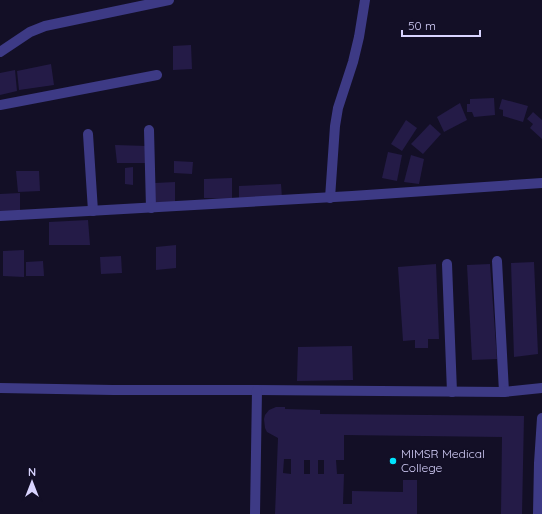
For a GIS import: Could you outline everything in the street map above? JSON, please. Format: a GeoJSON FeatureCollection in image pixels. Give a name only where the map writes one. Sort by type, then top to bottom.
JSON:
{"type":"FeatureCollection","features":[{"type":"Feature","properties":{"kind":"street"},"geometry":{"type":"LineString","coordinates":[[0,52],[30,32],[45,26],[169,0]]}},
{"type":"Feature","properties":{"kind":"street"},"geometry":{"type":"LineString","coordinates":[[330,198],[337,114],[356,49],[366,0]]}},
{"type":"Feature","properties":{"kind":"street"},"geometry":{"type":"LineString","coordinates":[[0,105],[157,75]]}},
{"type":"Feature","properties":{"kind":"street"},"geometry":{"type":"LineString","coordinates":[[149,130],[151,208]]}},
{"type":"Feature","properties":{"kind":"street"},"geometry":{"type":"LineString","coordinates":[[88,134],[93,211]]}},
{"type":"Feature","properties":{"kind":"street"},"geometry":{"type":"LineString","coordinates":[[0,216],[330,198],[542,183]]}},
{"type":"Feature","properties":{"kind":"street"},"geometry":{"type":"LineString","coordinates":[[497,261],[504,392]]}},
{"type":"Feature","properties":{"kind":"street"},"geometry":{"type":"LineString","coordinates":[[447,264],[452,392]]}},
{"type":"Feature","properties":{"kind":"street"},"geometry":{"type":"LineString","coordinates":[[0,388],[504,392],[542,388]]}},
{"type":"Feature","properties":{"kind":"street"},"geometry":{"type":"LineString","coordinates":[[255,514],[257,390]]}},
{"type":"Feature","properties":{"kind":"street"},"geometry":{"type":"LineString","coordinates":[[538,514],[542,418]]}},
{"type":"Feature","properties":{"kind":"building"},"geometry":{"type":"Polygon","coordinates":[[[191,45],[192,69],[173,70],[173,46],[191,45]]]}},
{"type":"Feature","properties":{"kind":"building"},"geometry":{"type":"Polygon","coordinates":[[[51,64],[54,85],[19,90],[17,71],[51,64]]]}},
{"type":"Feature","properties":{"kind":"building"},"geometry":{"type":"Polygon","coordinates":[[[15,70],[17,91],[0,95],[0,73],[15,70]]]}},
{"type":"Feature","properties":{"kind":"building"},"geometry":{"type":"Polygon","coordinates":[[[494,98],[495,115],[474,117],[472,112],[467,112],[467,104],[470,104],[470,99],[494,98]]]}},
{"type":"Feature","properties":{"kind":"building"},"geometry":{"type":"Polygon","coordinates":[[[502,99],[528,106],[523,122],[503,116],[503,110],[499,109],[502,99]]]}},
{"type":"Feature","properties":{"kind":"building"},"geometry":{"type":"Polygon","coordinates":[[[460,103],[467,120],[444,132],[437,117],[460,103]]]}},
{"type":"Feature","properties":{"kind":"building"},"geometry":{"type":"Polygon","coordinates":[[[533,112],[542,120],[542,139],[530,128],[533,124],[527,119],[533,112]]]}},
{"type":"Feature","properties":{"kind":"building"},"geometry":{"type":"Polygon","coordinates":[[[406,120],[417,128],[402,151],[391,144],[406,120]]]}},
{"type":"Feature","properties":{"kind":"building"},"geometry":{"type":"Polygon","coordinates":[[[430,124],[441,134],[423,154],[411,144],[430,124]]]}},
{"type":"Feature","properties":{"kind":"building"},"geometry":{"type":"Polygon","coordinates":[[[115,145],[147,146],[147,163],[117,163],[115,145]]]}},
{"type":"Feature","properties":{"kind":"building"},"geometry":{"type":"Polygon","coordinates":[[[388,152],[402,155],[397,181],[382,178],[388,152]]]}},
{"type":"Feature","properties":{"kind":"building"},"geometry":{"type":"Polygon","coordinates":[[[411,155],[424,159],[419,184],[404,182],[411,155]]]}},
{"type":"Feature","properties":{"kind":"building"},"geometry":{"type":"Polygon","coordinates":[[[174,161],[193,162],[192,174],[174,173],[174,161]]]}},
{"type":"Feature","properties":{"kind":"building"},"geometry":{"type":"Polygon","coordinates":[[[133,167],[133,185],[125,184],[125,168],[133,167]]]}},
{"type":"Feature","properties":{"kind":"building"},"geometry":{"type":"Polygon","coordinates":[[[16,171],[39,171],[40,191],[18,192],[16,171]]]}},
{"type":"Feature","properties":{"kind":"building"},"geometry":{"type":"Polygon","coordinates":[[[232,178],[232,199],[204,198],[204,179],[232,178]]]}},
{"type":"Feature","properties":{"kind":"building"},"geometry":{"type":"Polygon","coordinates":[[[175,182],[175,204],[155,205],[155,183],[175,182]]]}},
{"type":"Feature","properties":{"kind":"building"},"geometry":{"type":"Polygon","coordinates":[[[281,184],[282,198],[239,200],[239,186],[281,184]]]}},
{"type":"Feature","properties":{"kind":"building"},"geometry":{"type":"Polygon","coordinates":[[[20,193],[20,212],[0,214],[0,194],[20,193]]]}},
{"type":"Feature","properties":{"kind":"building"},"geometry":{"type":"Polygon","coordinates":[[[88,220],[90,245],[49,245],[49,222],[88,220]]]}},
{"type":"Feature","properties":{"kind":"building"},"geometry":{"type":"Polygon","coordinates":[[[176,245],[176,268],[156,270],[156,247],[176,245]]]}},
{"type":"Feature","properties":{"kind":"building"},"geometry":{"type":"Polygon","coordinates":[[[24,250],[24,277],[3,276],[3,251],[24,250]]]}},
{"type":"Feature","properties":{"kind":"building"},"geometry":{"type":"Polygon","coordinates":[[[121,256],[122,273],[101,274],[100,257],[121,256]]]}},
{"type":"Feature","properties":{"kind":"building"},"geometry":{"type":"Polygon","coordinates":[[[43,261],[44,276],[26,276],[26,262],[43,261]]]}},
{"type":"Feature","properties":{"kind":"building"},"geometry":{"type":"Polygon","coordinates":[[[534,262],[538,354],[514,357],[511,263],[534,262]]]}},
{"type":"Feature","properties":{"kind":"building"},"geometry":{"type":"Polygon","coordinates":[[[436,264],[439,339],[428,339],[428,348],[415,348],[415,340],[403,341],[398,267],[436,264]]]}},
{"type":"Feature","properties":{"kind":"building"},"geometry":{"type":"Polygon","coordinates":[[[490,264],[497,359],[472,360],[467,265],[490,264]]]}},
{"type":"Feature","properties":{"kind":"building"},"geometry":{"type":"Polygon","coordinates":[[[352,346],[353,380],[297,381],[298,347],[352,346]]]}},
{"type":"Feature","properties":{"kind":"building"},"geometry":{"type":"Polygon","coordinates":[[[276,407],[285,407],[285,409],[320,410],[320,414],[524,416],[522,514],[501,514],[502,437],[344,435],[344,460],[336,460],[337,474],[344,474],[343,504],[352,504],[352,491],[403,492],[403,480],[417,480],[417,514],[275,514],[278,438],[267,432],[265,428],[264,419],[269,410],[276,407]],[[284,459],[283,473],[291,474],[291,459],[284,459]],[[304,460],[304,474],[310,474],[310,460],[304,460]],[[318,460],[318,474],[324,474],[324,460],[318,460]]]}},
{"type":"Feature","properties":{"kind":"place","name":"MIMSR Medical College"},"geometry":{"type":"Point","coordinates":[393,461]}}]}
